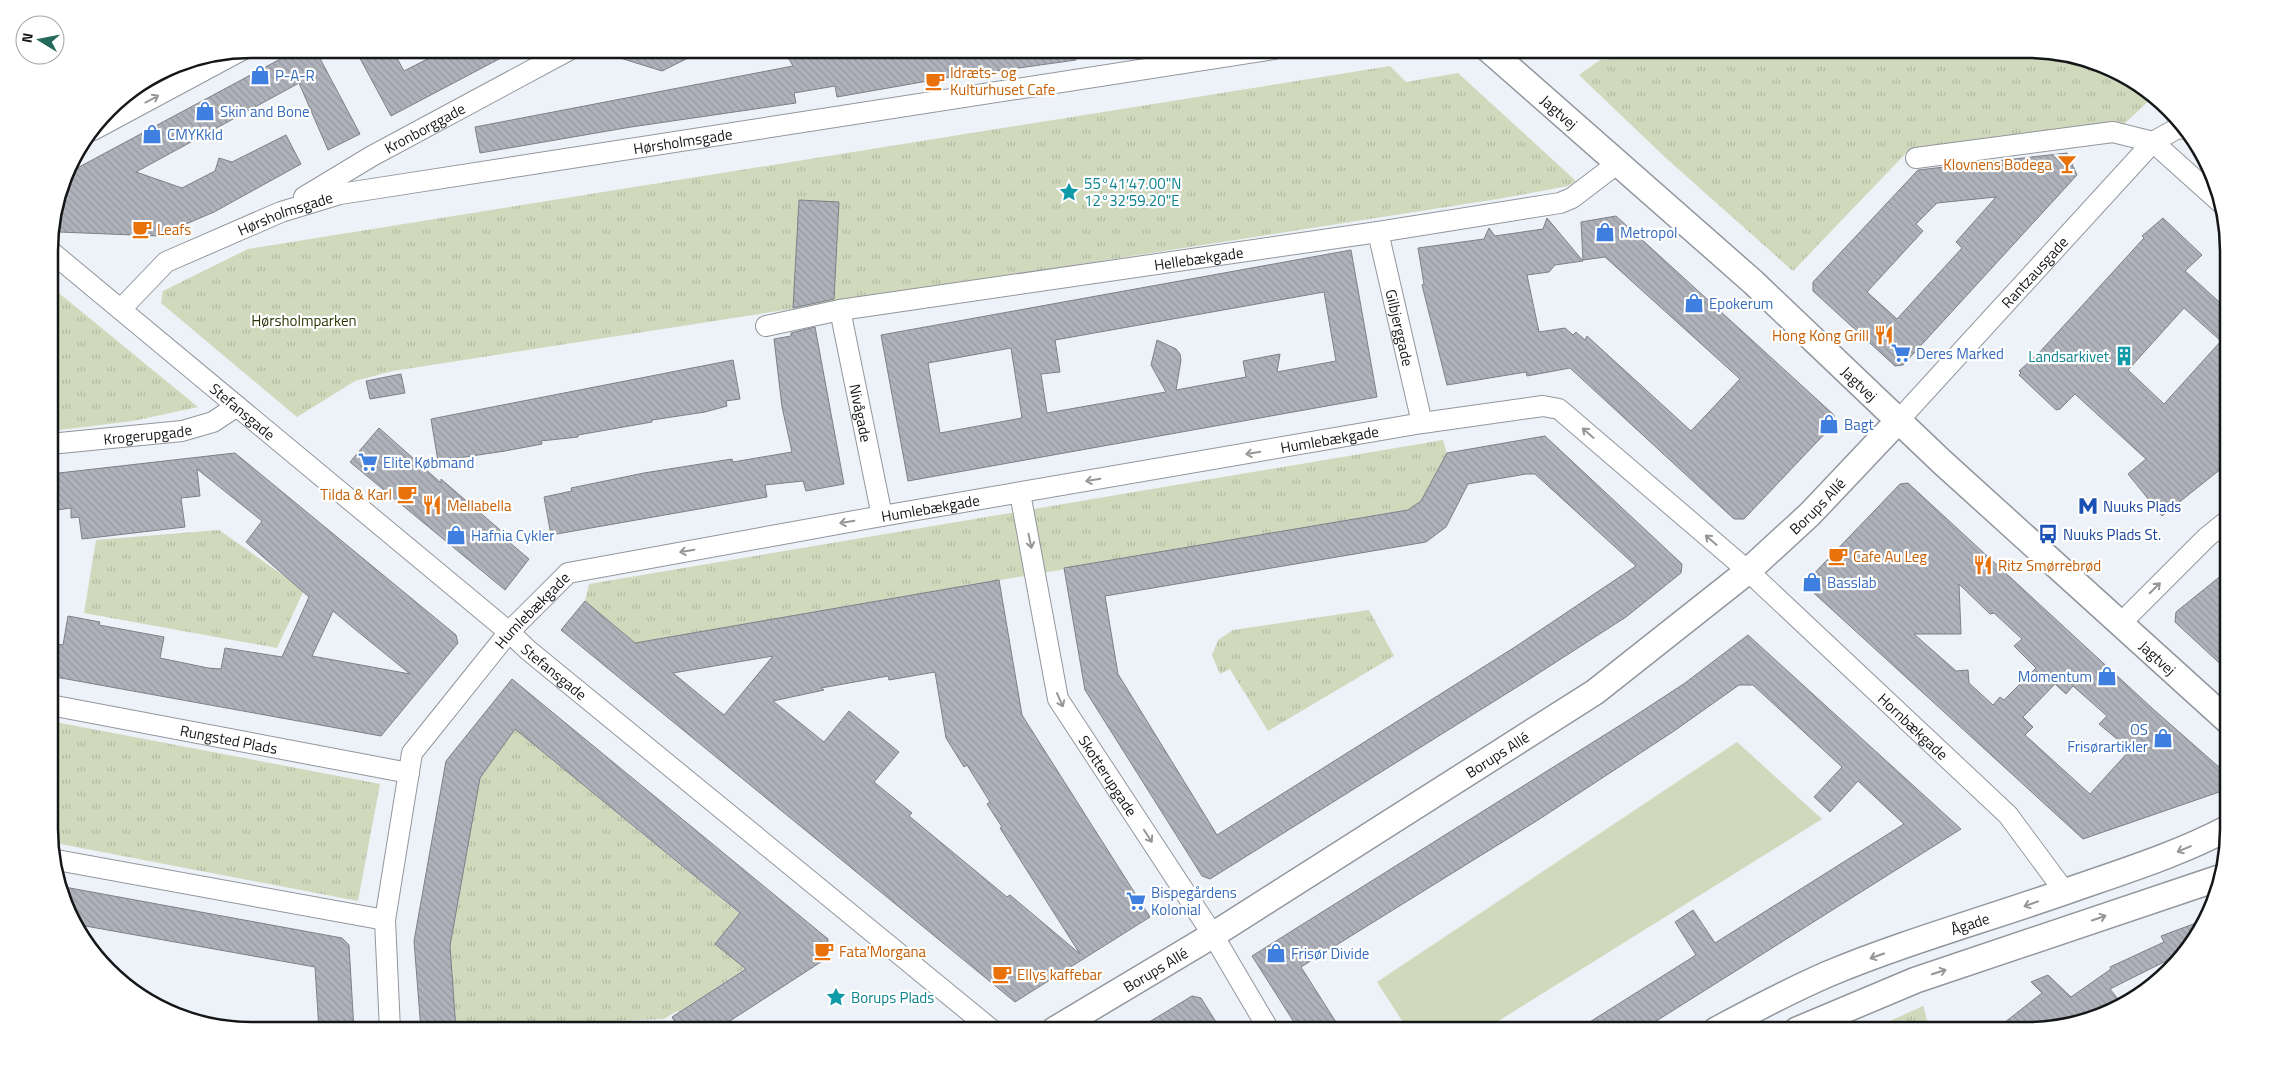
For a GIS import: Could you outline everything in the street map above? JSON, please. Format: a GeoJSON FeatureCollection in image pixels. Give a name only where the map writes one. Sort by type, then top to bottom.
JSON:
{"type":"FeatureCollection","features":[{"type":"Feature","properties":{"kind":"street","name":"Kronborggade"},"geometry":{"type":"LineString","coordinates":[[281,212],[372,156],[554,58]]}},
{"type":"Feature","properties":{"kind":"street","name":"Hørsholmsgade"},"geometry":{"type":"LineString","coordinates":[[121,309],[166,262],[281,212],[350,192],[1216,58]]}},
{"type":"Feature","properties":{"kind":"street","name":"Jagtvej"},"geometry":{"type":"LineString","coordinates":[[1498,58],[1773,300],[1898,421],[2220,714]]}},
{"type":"Feature","properties":{"kind":"street"},"geometry":{"type":"LineString","coordinates":[[104,124],[225,59]]}},
{"type":"Feature","properties":{"kind":"street","name":"Rantzausgade"},"geometry":{"type":"LineString","coordinates":[[1898,421],[2153,142],[2178,131]]}},
{"type":"Feature","properties":{"kind":"street"},"geometry":{"type":"LineString","coordinates":[[1916,158],[2113,132],[2153,142],[2211,194]]}},
{"type":"Feature","properties":{"kind":"street","name":"Hellebækgade"},"geometry":{"type":"LineString","coordinates":[[766,326],[840,310],[1378,232],[1560,203],[1572,198],[1618,163]]}},
{"type":"Feature","properties":{"kind":"street","name":"Gilbjerggade"},"geometry":{"type":"LineString","coordinates":[[1378,232],[1422,423]]}},
{"type":"Feature","properties":{"kind":"street","name":"Stefansgade"},"geometry":{"type":"LineString","coordinates":[[58,257],[238,406],[307,467],[509,632],[528,650],[737,823],[982,1022]]}},
{"type":"Feature","properties":{"kind":"street","name":"Nivågade"},"geometry":{"type":"LineString","coordinates":[[840,310],[882,516]]}},
{"type":"Feature","properties":{"kind":"street","name":"Krogerupgade"},"geometry":{"type":"LineString","coordinates":[[58,443],[182,431],[213,422],[238,406]]}},
{"type":"Feature","properties":{"kind":"street","name":"Humlebækgade"},"geometry":{"type":"LineString","coordinates":[[390,1022],[385,920],[412,753],[509,632],[568,573],[882,516],[1422,423],[1543,406],[1559,409],[1748,572]]}},
{"type":"Feature","properties":{"kind":"street","name":"Borups Allé"},"geometry":{"type":"LineString","coordinates":[[1067,1022],[1213,934],[1595,692],[1748,572],[1810,514],[1898,421]]}},
{"type":"Feature","properties":{"kind":"street","name":"Skotterupgade"},"geometry":{"type":"LineString","coordinates":[[1020,493],[1058,699],[1213,934],[1264,1022]]}},
{"type":"Feature","properties":{"kind":"street"},"geometry":{"type":"LineString","coordinates":[[2121,623],[2207,537],[2220,527]]}},
{"type":"Feature","properties":{"kind":"street","name":"Hornbækgade"},"geometry":{"type":"LineString","coordinates":[[1748,572],[2008,815],[2065,892]]}},
{"type":"Feature","properties":{"kind":"street","name":"Rungsted Plads"},"geometry":{"type":"LineString","coordinates":[[58,706],[409,773]]}},
{"type":"Feature","properties":{"kind":"street","name":"Ågade"},"geometry":{"type":"LineString","coordinates":[[1730,1022],[1761,1005],[1829,974],[2166,856],[2220,832]]}},
{"type":"Feature","properties":{"kind":"street"},"geometry":{"type":"LineString","coordinates":[[60,861],[385,920]]}},
{"type":"Feature","properties":{"kind":"street"},"geometry":{"type":"LineString","coordinates":[[1816,1022],[1916,980],[2213,880]]}},
{"type":"Feature","properties":{"kind":"green space"},"geometry":{"type":"Polygon","coordinates":[[[1627,58],[2039,58],[2064,61],[2100,72],[2123,83],[2149,101],[2124,124],[1910,149],[1793,271],[1667,159],[1579,75],[1600,60],[1627,58]]]}},
{"type":"Feature","properties":{"kind":"green space","name":"Hørsholmparken"},"geometry":{"type":"Polygon","coordinates":[[[1390,66],[1406,82],[1458,73],[1576,181],[1568,186],[1498,199],[393,371],[355,381],[297,417],[161,303],[163,291],[248,249],[1390,66]]]}},
{"type":"Feature","properties":{"kind":"green space"},"geometry":{"type":"Polygon","coordinates":[[[58,292],[198,407],[133,421],[58,430],[58,292]]]}},
{"type":"Feature","properties":{"kind":"green space"},"geometry":{"type":"Polygon","coordinates":[[[1443,440],[1447,453],[1421,501],[1408,510],[635,643],[585,601],[589,584],[1443,440]]]}},
{"type":"Feature","properties":{"kind":"green space"},"geometry":{"type":"Polygon","coordinates":[[[219,530],[304,590],[277,648],[84,613],[96,540],[219,530]]]}},
{"type":"Feature","properties":{"kind":"green space"},"geometry":{"type":"Polygon","coordinates":[[[1369,610],[1394,656],[1268,731],[1230,669],[1220,674],[1212,655],[1218,640],[1233,630],[1369,610]]]}},
{"type":"Feature","properties":{"kind":"green space"},"geometry":{"type":"Polygon","coordinates":[[[58,723],[380,784],[358,901],[58,844],[58,723]]]}},
{"type":"Feature","properties":{"kind":"green space"},"geometry":{"type":"Polygon","coordinates":[[[515,729],[745,918],[775,949],[679,1012],[677,1011],[664,1019],[586,1022],[456,1022],[450,946],[480,778],[515,729]]]}},
{"type":"Feature","properties":{"kind":"green space"},"geometry":{"type":"Polygon","coordinates":[[[1737,742],[1822,819],[1497,1022],[1403,1022],[1377,982],[1737,742]]]}},
{"type":"Feature","properties":{"kind":"green space"},"geometry":{"type":"Polygon","coordinates":[[[1923,1006],[1928,1022],[1888,1022],[1923,1006]]]}},
{"type":"Feature","properties":{"kind":"building"},"geometry":{"type":"Polygon","coordinates":[[[282,58],[320,58],[360,134],[328,150],[299,83],[136,172],[182,188],[215,171],[219,158],[232,162],[286,135],[301,164],[214,212],[158,236],[59,232],[64,200],[75,169],[282,58]]]}},
{"type":"Feature","properties":{"kind":"building"},"geometry":{"type":"Polygon","coordinates":[[[360,58],[397,58],[404,71],[429,58],[501,58],[391,116],[360,58]]]}},
{"type":"Feature","properties":{"kind":"building"},"geometry":{"type":"Polygon","coordinates":[[[620,58],[688,58],[662,71],[620,58]]]}},
{"type":"Feature","properties":{"kind":"building"},"geometry":{"type":"Polygon","coordinates":[[[788,58],[1076,58],[1076,60],[990,72],[990,70],[837,97],[835,86],[794,93],[796,103],[631,127],[480,153],[475,127],[793,66],[788,58]]]}},
{"type":"Feature","properties":{"kind":"building"},"geometry":{"type":"Polygon","coordinates":[[[2067,153],[2077,175],[1903,365],[1895,366],[1813,291],[1813,282],[1918,170],[2067,153]],[[1996,197],[1937,203],[1916,224],[1923,231],[1867,292],[1897,319],[1962,248],[1956,242],[1996,197]]]}},
{"type":"Feature","properties":{"kind":"building"},"geometry":{"type":"Polygon","coordinates":[[[799,200],[839,202],[834,299],[793,308],[799,200]]]}},
{"type":"Feature","properties":{"kind":"building"},"geometry":{"type":"Polygon","coordinates":[[[1616,216],[1834,415],[1834,424],[1744,519],[1734,519],[1570,368],[1527,376],[1526,372],[1447,385],[1422,285],[1424,284],[1418,248],[1484,239],[1489,228],[1495,236],[1543,229],[1547,218],[1583,261],[1555,265],[1549,272],[1527,275],[1539,332],[1565,328],[1573,335],[1576,332],[1585,340],[1587,336],[1691,431],[1740,379],[1605,257],[1583,260],[1581,222],[1616,216]]]}},
{"type":"Feature","properties":{"kind":"building"},"geometry":{"type":"Polygon","coordinates":[[[2163,218],[2202,255],[2185,271],[2220,303],[2220,340],[2184,308],[2128,370],[2164,404],[2220,342],[2220,470],[2162,516],[2128,474],[2146,459],[2075,394],[2060,409],[2056,410],[2019,375],[2021,373],[2019,371],[2037,355],[2144,238],[2142,236],[2163,218]]]}},
{"type":"Feature","properties":{"kind":"building"},"geometry":{"type":"Polygon","coordinates":[[[1351,250],[1377,397],[908,481],[881,335],[1351,250]],[[1324,292],[1055,340],[1060,372],[1041,374],[1047,413],[1166,392],[1151,365],[1157,340],[1176,349],[1180,354],[1181,360],[1176,390],[1246,377],[1243,361],[1280,354],[1277,372],[1336,361],[1324,292]],[[1011,348],[928,363],[940,433],[1022,418],[1011,348]]]}},
{"type":"Feature","properties":{"kind":"building"},"geometry":{"type":"Polygon","coordinates":[[[815,327],[844,484],[806,491],[803,481],[765,485],[767,497],[551,535],[544,497],[572,491],[571,488],[644,473],[732,459],[733,462],[792,452],[782,407],[774,339],[791,336],[791,333],[815,327]]]}},
{"type":"Feature","properties":{"kind":"building"},"geometry":{"type":"Polygon","coordinates":[[[733,360],[740,399],[726,401],[727,406],[705,412],[652,420],[652,422],[578,435],[578,437],[541,441],[542,444],[438,461],[431,419],[733,360]]]}},
{"type":"Feature","properties":{"kind":"building"},"geometry":{"type":"Polygon","coordinates":[[[401,374],[405,393],[370,399],[366,381],[401,374]]]}},
{"type":"Feature","properties":{"kind":"building"},"geometry":{"type":"Polygon","coordinates":[[[379,428],[441,483],[441,479],[514,542],[509,542],[529,559],[505,590],[350,462],[379,428]]]}},
{"type":"Feature","properties":{"kind":"building"},"geometry":{"type":"Polygon","coordinates":[[[1545,436],[1682,564],[1681,573],[1626,617],[1525,682],[1210,879],[1202,876],[1085,690],[1064,568],[1408,510],[1421,501],[1447,453],[1545,436]],[[1535,474],[1468,484],[1446,527],[1426,542],[1105,596],[1118,674],[1217,835],[1515,647],[1636,566],[1535,474]]]}},
{"type":"Feature","properties":{"kind":"building"},"geometry":{"type":"Polygon","coordinates":[[[235,453],[456,635],[458,643],[381,736],[58,677],[58,644],[63,645],[68,616],[100,622],[99,625],[164,637],[160,658],[221,669],[225,648],[282,657],[309,597],[246,542],[262,521],[197,469],[200,496],[181,498],[185,527],[82,539],[79,517],[71,518],[71,508],[58,510],[58,473],[235,453]],[[333,611],[312,656],[410,674],[333,611]]]}},
{"type":"Feature","properties":{"kind":"building"},"geometry":{"type":"Polygon","coordinates":[[[1908,483],[2153,709],[2220,768],[2220,792],[2083,839],[1804,584],[1900,484],[1908,483]],[[1959,584],[1961,634],[1914,634],[1956,671],[1968,670],[1969,683],[1993,705],[2000,697],[2004,700],[2036,668],[2014,646],[2022,639],[1994,613],[1990,614],[1959,584]],[[2055,684],[2023,717],[2033,727],[2025,735],[2090,794],[2130,750],[2099,724],[2107,716],[2073,686],[2066,694],[2055,684]]]}},
{"type":"Feature","properties":{"kind":"building"},"geometry":{"type":"Polygon","coordinates":[[[2220,576],[2220,664],[2175,622],[2176,612],[2220,576]]]}},
{"type":"Feature","properties":{"kind":"building"},"geometry":{"type":"Polygon","coordinates":[[[999,580],[1022,715],[1150,917],[1015,1002],[561,630],[585,601],[635,643],[999,580]],[[773,656],[673,673],[724,715],[773,656]],[[935,672],[889,680],[888,676],[821,688],[824,690],[773,701],[824,742],[849,711],[899,752],[874,782],[912,813],[909,816],[1007,897],[1010,895],[1080,954],[1000,828],[1002,827],[987,804],[990,802],[967,765],[964,767],[946,738],[935,672]]]}},
{"type":"Feature","properties":{"kind":"building"},"geometry":{"type":"Polygon","coordinates":[[[1748,635],[1961,829],[1655,1022],[1590,1022],[1696,955],[1675,922],[1693,910],[1715,943],[1904,824],[1858,781],[1830,812],[1814,797],[1842,767],[1753,685],[1739,685],[1674,731],[1538,820],[1301,967],[1336,1022],[1294,1022],[1252,956],[1685,683],[1748,635]]]}},
{"type":"Feature","properties":{"kind":"building"},"geometry":{"type":"Polygon","coordinates":[[[512,679],[828,939],[827,958],[728,1022],[675,1022],[672,1017],[746,969],[715,944],[740,913],[515,729],[480,778],[450,946],[455,1022],[420,1022],[414,941],[446,761],[512,679]]]}},
{"type":"Feature","properties":{"kind":"building"},"geometry":{"type":"Polygon","coordinates":[[[67,887],[342,938],[349,945],[354,1022],[318,1022],[315,967],[83,926],[67,887]]]}},
{"type":"Feature","properties":{"kind":"building"},"geometry":{"type":"Polygon","coordinates":[[[2195,923],[2168,960],[2110,989],[2118,999],[2112,1002],[2064,1018],[2005,1022],[2042,993],[2031,982],[2048,975],[2071,997],[2111,969],[2110,967],[2164,942],[2161,936],[2195,923]]]}},
{"type":"Feature","properties":{"kind":"building"},"geometry":{"type":"Polygon","coordinates":[[[1192,996],[1201,998],[1216,1022],[1149,1022],[1192,996]]]}},
{"type":"Feature","properties":{"kind":"place","name":"P-A-R"},"geometry":{"type":"Point","coordinates":[260,75]}},
{"type":"Feature","properties":{"kind":"place","name":"Idræts- og Kulturhuset Cafe"},"geometry":{"type":"Point","coordinates":[935,81]}},
{"type":"Feature","properties":{"kind":"place","name":"Skin and Bone"},"geometry":{"type":"Point","coordinates":[205,111]}},
{"type":"Feature","properties":{"kind":"place","name":"CMYKkld"},"geometry":{"type":"Point","coordinates":[152,134]}},
{"type":"Feature","properties":{"kind":"place","name":"Klovnens Bodega"},"geometry":{"type":"Point","coordinates":[2067,164]}},
{"type":"Feature","properties":{"kind":"place","name":"55°41′47.00\"N 12°32′59.20\"E"},"geometry":{"type":"Point","coordinates":[1069,192]}},
{"type":"Feature","properties":{"kind":"place","name":"Leafs"},"geometry":{"type":"Point","coordinates":[142,229]}},
{"type":"Feature","properties":{"kind":"place","name":"Metropol"},"geometry":{"type":"Point","coordinates":[1605,232]}},
{"type":"Feature","properties":{"kind":"place","name":"Epokerum"},"geometry":{"type":"Point","coordinates":[1694,303]}},
{"type":"Feature","properties":{"kind":"place","name":"Hong Kong Grill"},"geometry":{"type":"Point","coordinates":[1884,335]}},
{"type":"Feature","properties":{"kind":"place","name":"Deres Marked"},"geometry":{"type":"Point","coordinates":[1901,353]}},
{"type":"Feature","properties":{"kind":"place","name":"Landsarkivet"},"geometry":{"type":"Point","coordinates":[2124,356]}},
{"type":"Feature","properties":{"kind":"place","name":"Bagt"},"geometry":{"type":"Point","coordinates":[1829,424]}},
{"type":"Feature","properties":{"kind":"place","name":"Elite Købmand"},"geometry":{"type":"Point","coordinates":[368,462]}},
{"type":"Feature","properties":{"kind":"place","name":"Tilda & Karl"},"geometry":{"type":"Point","coordinates":[407,494]}},
{"type":"Feature","properties":{"kind":"place","name":"Mellabella"},"geometry":{"type":"Point","coordinates":[432,505]}},
{"type":"Feature","properties":{"kind":"place","name":"Nuuks Plads"},"geometry":{"type":"Point","coordinates":[2088,506]}},
{"type":"Feature","properties":{"kind":"place","name":"Nuuks Plads St."},"geometry":{"type":"Point","coordinates":[2048,534]}},
{"type":"Feature","properties":{"kind":"place","name":"Hafnia Cykler"},"geometry":{"type":"Point","coordinates":[456,535]}},
{"type":"Feature","properties":{"kind":"place","name":"Cafe Au Leg"},"geometry":{"type":"Point","coordinates":[1838,556]}},
{"type":"Feature","properties":{"kind":"place","name":"Ritz Smørrebrød"},"geometry":{"type":"Point","coordinates":[1983,565]}},
{"type":"Feature","properties":{"kind":"place","name":"Basslab"},"geometry":{"type":"Point","coordinates":[1812,582]}},
{"type":"Feature","properties":{"kind":"place","name":"Momentum"},"geometry":{"type":"Point","coordinates":[2107,676]}},
{"type":"Feature","properties":{"kind":"place","name":"OS Frisørartikler"},"geometry":{"type":"Point","coordinates":[2163,738]}},
{"type":"Feature","properties":{"kind":"place","name":"Bispegårdens Kolonial"},"geometry":{"type":"Point","coordinates":[1136,901]}},
{"type":"Feature","properties":{"kind":"place","name":"Fata'Morgana"},"geometry":{"type":"Point","coordinates":[824,951]}},
{"type":"Feature","properties":{"kind":"place","name":"Frisør Divide"},"geometry":{"type":"Point","coordinates":[1276,953]}},
{"type":"Feature","properties":{"kind":"place","name":"Ellys kaffebar"},"geometry":{"type":"Point","coordinates":[1002,974]}},
{"type":"Feature","properties":{"kind":"place","name":"Borups Plads"},"geometry":{"type":"Point","coordinates":[836,997]}}]}
